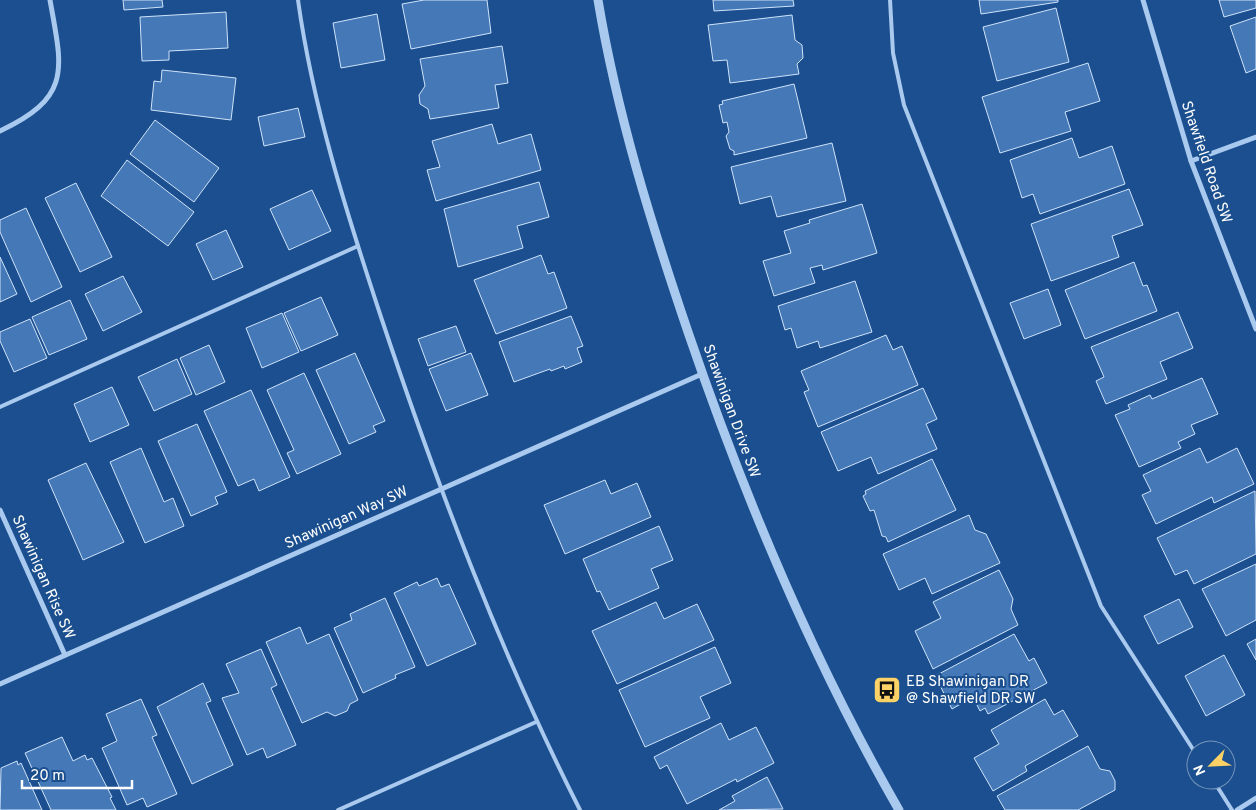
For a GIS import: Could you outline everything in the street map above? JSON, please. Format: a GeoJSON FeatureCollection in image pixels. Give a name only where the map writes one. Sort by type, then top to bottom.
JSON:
{"type":"FeatureCollection","features":[{"type":"Feature","properties":{"kind":"street"},"geometry":{"type":"LineString","coordinates":[[0,131],[30,114],[47,99],[59,76],[59,53],[50,0]]}},
{"type":"Feature","properties":{"kind":"street","name":"Shawinigan Drive SW"},"geometry":{"type":"LineString","coordinates":[[598,0],[607,52],[651,222],[732,457],[776,564],[873,765],[899,810]]}},
{"type":"Feature","properties":{"kind":"street","name":"Shawfield Road SW"},"geometry":{"type":"LineString","coordinates":[[1143,0],[1191,161],[1256,329]]}},
{"type":"Feature","properties":{"kind":"street"},"geometry":{"type":"LineString","coordinates":[[1191,161],[1256,136]]}},
{"type":"Feature","properties":{"kind":"street","name":"Shawinigan Way SW"},"geometry":{"type":"LineString","coordinates":[[0,684],[702,374]]}},
{"type":"Feature","properties":{"kind":"street","name":"Shawinigan Rise SW"},"geometry":{"type":"LineString","coordinates":[[0,510],[65,656]]}},
{"type":"Feature","properties":{"kind":"street"},"geometry":{"type":"LineString","coordinates":[[1238,810],[1256,798]]}},
{"type":"Feature","properties":{"kind":"lane"},"geometry":{"type":"LineString","coordinates":[[298,0],[310,74],[358,246],[407,396],[441,489],[536,722],[580,810]]}},
{"type":"Feature","properties":{"kind":"lane"},"geometry":{"type":"LineString","coordinates":[[890,0],[893,53],[904,105],[1101,606],[1187,740]]}},
{"type":"Feature","properties":{"kind":"lane"},"geometry":{"type":"LineString","coordinates":[[0,407],[358,246]]}},
{"type":"Feature","properties":{"kind":"lane"},"geometry":{"type":"LineString","coordinates":[[338,810],[536,722]]}},
{"type":"Feature","properties":{"kind":"lane"},"geometry":{"type":"LineString","coordinates":[[1219,790],[1232,810]]}},
{"type":"Feature","properties":{"kind":"building"},"geometry":{"type":"Polygon","coordinates":[[[123,0],[162,0],[163,7],[124,10],[123,0]]]}},
{"type":"Feature","properties":{"kind":"building"},"geometry":{"type":"Polygon","coordinates":[[[424,0],[487,0],[491,33],[411,49],[402,4],[424,0]]]}},
{"type":"Feature","properties":{"kind":"building"},"geometry":{"type":"Polygon","coordinates":[[[713,0],[793,0],[794,6],[714,11],[713,0]]]}},
{"type":"Feature","properties":{"kind":"building"},"geometry":{"type":"Polygon","coordinates":[[[979,0],[1058,0],[1058,2],[981,14],[979,0]]]}},
{"type":"Feature","properties":{"kind":"building"},"geometry":{"type":"Polygon","coordinates":[[[1219,0],[1256,0],[1256,8],[1224,17],[1219,0]]]}},
{"type":"Feature","properties":{"kind":"building"},"geometry":{"type":"Polygon","coordinates":[[[1056,8],[1069,62],[997,81],[983,27],[1056,8]]]}},
{"type":"Feature","properties":{"kind":"building"},"geometry":{"type":"Polygon","coordinates":[[[226,12],[228,48],[169,51],[169,60],[142,61],[140,17],[226,12]]]}},
{"type":"Feature","properties":{"kind":"building"},"geometry":{"type":"Polygon","coordinates":[[[377,14],[385,60],[341,68],[333,23],[377,14]]]}},
{"type":"Feature","properties":{"kind":"building"},"geometry":{"type":"Polygon","coordinates":[[[792,15],[795,40],[802,45],[803,58],[797,64],[799,74],[730,83],[727,60],[713,61],[708,25],[792,15]]]}},
{"type":"Feature","properties":{"kind":"building"},"geometry":{"type":"Polygon","coordinates":[[[1256,17],[1256,69],[1246,73],[1230,26],[1256,17]]]}},
{"type":"Feature","properties":{"kind":"building"},"geometry":{"type":"Polygon","coordinates":[[[502,46],[508,83],[495,85],[499,108],[430,119],[428,109],[420,104],[419,95],[425,86],[420,59],[502,46]]]}},
{"type":"Feature","properties":{"kind":"building"},"geometry":{"type":"Polygon","coordinates":[[[1088,63],[1100,101],[1065,112],[1071,131],[1000,153],[982,97],[1088,63]]]}},
{"type":"Feature","properties":{"kind":"building"},"geometry":{"type":"Polygon","coordinates":[[[162,70],[236,78],[231,120],[151,110],[154,81],[161,82],[162,70]]]}},
{"type":"Feature","properties":{"kind":"building"},"geometry":{"type":"Polygon","coordinates":[[[794,84],[807,138],[734,155],[734,151],[730,149],[726,136],[729,132],[727,122],[723,123],[719,105],[723,104],[722,101],[794,84]]]}},
{"type":"Feature","properties":{"kind":"building"},"geometry":{"type":"Polygon","coordinates":[[[298,108],[305,137],[264,146],[258,117],[298,108]]]}},
{"type":"Feature","properties":{"kind":"building"},"geometry":{"type":"Polygon","coordinates":[[[155,120],[219,168],[194,202],[130,154],[155,120]]]}},
{"type":"Feature","properties":{"kind":"building"},"geometry":{"type":"Polygon","coordinates":[[[492,124],[498,144],[531,134],[541,170],[436,201],[427,170],[440,167],[432,141],[492,124]]]}},
{"type":"Feature","properties":{"kind":"building"},"geometry":{"type":"Polygon","coordinates":[[[1072,138],[1079,158],[1112,146],[1125,184],[1040,214],[1033,194],[1022,198],[1010,160],[1072,138]]]}},
{"type":"Feature","properties":{"kind":"building"},"geometry":{"type":"Polygon","coordinates":[[[832,143],[846,201],[777,217],[771,196],[740,204],[731,167],[832,143]]]}},
{"type":"Feature","properties":{"kind":"building"},"geometry":{"type":"Polygon","coordinates":[[[127,160],[194,212],[168,246],[101,196],[127,160]]]}},
{"type":"Feature","properties":{"kind":"building"},"geometry":{"type":"Polygon","coordinates":[[[539,182],[549,217],[517,226],[523,248],[458,267],[444,209],[539,182]]]}},
{"type":"Feature","properties":{"kind":"building"},"geometry":{"type":"Polygon","coordinates":[[[76,183],[112,257],[80,272],[45,198],[76,183]]]}},
{"type":"Feature","properties":{"kind":"building"},"geometry":{"type":"Polygon","coordinates":[[[1129,189],[1143,225],[1112,236],[1119,257],[1051,281],[1031,224],[1129,189]]]}},
{"type":"Feature","properties":{"kind":"building"},"geometry":{"type":"Polygon","coordinates":[[[312,190],[331,231],[289,250],[270,209],[312,190]]]}},
{"type":"Feature","properties":{"kind":"building"},"geometry":{"type":"Polygon","coordinates":[[[862,204],[877,253],[823,270],[822,265],[810,268],[815,283],[774,296],[763,261],[791,253],[784,231],[810,223],[809,220],[862,204]]]}},
{"type":"Feature","properties":{"kind":"building"},"geometry":{"type":"Polygon","coordinates":[[[26,208],[62,287],[31,302],[0,232],[0,220],[26,208]]]}},
{"type":"Feature","properties":{"kind":"building"},"geometry":{"type":"Polygon","coordinates":[[[226,230],[243,267],[213,280],[196,244],[226,230]]]}},
{"type":"Feature","properties":{"kind":"building"},"geometry":{"type":"Polygon","coordinates":[[[541,255],[548,274],[554,272],[567,308],[496,334],[474,280],[541,255]]]}},
{"type":"Feature","properties":{"kind":"building"},"geometry":{"type":"Polygon","coordinates":[[[0,257],[17,294],[0,302],[0,257]]]}},
{"type":"Feature","properties":{"kind":"building"},"geometry":{"type":"Polygon","coordinates":[[[1134,262],[1143,286],[1147,285],[1157,311],[1085,339],[1065,290],[1134,262]]]}},
{"type":"Feature","properties":{"kind":"building"},"geometry":{"type":"Polygon","coordinates":[[[123,276],[142,312],[103,331],[85,294],[123,276]]]}},
{"type":"Feature","properties":{"kind":"building"},"geometry":{"type":"Polygon","coordinates":[[[855,281],[872,332],[820,348],[818,341],[797,348],[791,328],[785,330],[778,306],[855,281]]]}},
{"type":"Feature","properties":{"kind":"building"},"geometry":{"type":"Polygon","coordinates":[[[1048,289],[1061,325],[1024,339],[1010,303],[1048,289]]]}},
{"type":"Feature","properties":{"kind":"building"},"geometry":{"type":"Polygon","coordinates":[[[321,297],[338,335],[301,351],[284,313],[321,297]]]}},
{"type":"Feature","properties":{"kind":"building"},"geometry":{"type":"Polygon","coordinates":[[[70,300],[87,339],[49,355],[32,317],[70,300]]]}},
{"type":"Feature","properties":{"kind":"building"},"geometry":{"type":"Polygon","coordinates":[[[1178,312],[1193,348],[1160,362],[1167,379],[1106,404],[1096,381],[1104,377],[1091,347],[1178,312]]]}},
{"type":"Feature","properties":{"kind":"building"},"geometry":{"type":"Polygon","coordinates":[[[282,313],[299,352],[262,368],[246,328],[282,313]]]}},
{"type":"Feature","properties":{"kind":"building"},"geometry":{"type":"Polygon","coordinates":[[[571,316],[583,346],[577,348],[582,362],[565,369],[564,366],[551,371],[550,369],[514,382],[499,342],[571,316]]]}},
{"type":"Feature","properties":{"kind":"building"},"geometry":{"type":"Polygon","coordinates":[[[30,319],[47,358],[14,372],[0,341],[0,332],[30,319]]]}},
{"type":"Feature","properties":{"kind":"building"},"geometry":{"type":"Polygon","coordinates":[[[456,326],[466,352],[428,366],[418,339],[456,326]]]}},
{"type":"Feature","properties":{"kind":"building"},"geometry":{"type":"Polygon","coordinates":[[[886,335],[893,350],[902,346],[918,385],[818,427],[804,392],[809,390],[801,371],[886,335]]]}},
{"type":"Feature","properties":{"kind":"building"},"geometry":{"type":"Polygon","coordinates":[[[209,345],[225,382],[196,395],[180,358],[209,345]]]}},
{"type":"Feature","properties":{"kind":"building"},"geometry":{"type":"Polygon","coordinates":[[[355,353],[385,421],[373,426],[376,432],[349,444],[316,370],[355,353]]]}},
{"type":"Feature","properties":{"kind":"building"},"geometry":{"type":"Polygon","coordinates":[[[471,353],[488,395],[446,411],[429,369],[471,353]]]}},
{"type":"Feature","properties":{"kind":"building"},"geometry":{"type":"Polygon","coordinates":[[[177,359],[192,394],[154,411],[138,377],[177,359]]]}},
{"type":"Feature","properties":{"kind":"building"},"geometry":{"type":"Polygon","coordinates":[[[304,373],[341,454],[297,474],[287,453],[294,450],[267,390],[304,373]]]}},
{"type":"Feature","properties":{"kind":"building"},"geometry":{"type":"Polygon","coordinates":[[[1202,378],[1218,414],[1191,425],[1195,434],[1178,442],[1181,448],[1139,467],[1115,415],[1130,409],[1128,405],[1150,395],[1152,399],[1202,378]]]}},
{"type":"Feature","properties":{"kind":"building"},"geometry":{"type":"Polygon","coordinates":[[[112,387],[129,425],[90,442],[74,404],[112,387]]]}},
{"type":"Feature","properties":{"kind":"building"},"geometry":{"type":"Polygon","coordinates":[[[923,388],[937,419],[926,424],[937,449],[878,474],[871,457],[838,471],[821,432],[923,388]]]}},
{"type":"Feature","properties":{"kind":"building"},"geometry":{"type":"Polygon","coordinates":[[[251,390],[290,477],[259,491],[254,479],[238,486],[204,411],[251,390]]]}},
{"type":"Feature","properties":{"kind":"building"},"geometry":{"type":"Polygon","coordinates":[[[197,424],[227,492],[215,497],[218,504],[191,516],[158,441],[197,424]]]}},
{"type":"Feature","properties":{"kind":"building"},"geometry":{"type":"Polygon","coordinates":[[[141,448],[164,502],[173,498],[184,526],[145,543],[110,462],[141,448]]]}},
{"type":"Feature","properties":{"kind":"building"},"geometry":{"type":"Polygon","coordinates":[[[1200,448],[1207,463],[1237,448],[1254,484],[1214,503],[1212,497],[1156,524],[1142,495],[1151,491],[1143,475],[1200,448]]]}},
{"type":"Feature","properties":{"kind":"building"},"geometry":{"type":"Polygon","coordinates":[[[932,459],[956,510],[888,542],[886,537],[882,536],[874,510],[870,511],[863,496],[866,494],[865,491],[932,459]]]}},
{"type":"Feature","properties":{"kind":"building"},"geometry":{"type":"Polygon","coordinates":[[[86,463],[124,542],[83,560],[48,480],[86,463]]]}},
{"type":"Feature","properties":{"kind":"building"},"geometry":{"type":"Polygon","coordinates":[[[605,480],[611,494],[637,483],[651,517],[565,554],[544,505],[605,480]]]}},
{"type":"Feature","properties":{"kind":"building"},"geometry":{"type":"Polygon","coordinates":[[[1255,491],[1256,554],[1194,584],[1187,570],[1175,575],[1157,538],[1255,491]]]}},
{"type":"Feature","properties":{"kind":"building"},"geometry":{"type":"Polygon","coordinates":[[[969,515],[975,530],[986,534],[1000,563],[932,594],[925,578],[899,590],[883,554],[969,515]]]}},
{"type":"Feature","properties":{"kind":"building"},"geometry":{"type":"Polygon","coordinates":[[[659,526],[673,560],[651,569],[659,588],[609,610],[600,591],[597,592],[583,559],[659,526]]]}},
{"type":"Feature","properties":{"kind":"building"},"geometry":{"type":"Polygon","coordinates":[[[1256,564],[1256,620],[1226,636],[1202,589],[1256,564]]]}},
{"type":"Feature","properties":{"kind":"building"},"geometry":{"type":"Polygon","coordinates":[[[999,570],[1013,599],[1011,609],[1018,625],[933,669],[915,631],[941,618],[933,602],[999,570]]]}},
{"type":"Feature","properties":{"kind":"building"},"geometry":{"type":"Polygon","coordinates":[[[437,578],[441,587],[449,584],[476,644],[427,666],[394,593],[417,582],[419,586],[437,578]]]}},
{"type":"Feature","properties":{"kind":"building"},"geometry":{"type":"Polygon","coordinates":[[[385,598],[415,667],[395,675],[396,678],[363,693],[334,628],[352,620],[350,614],[385,598]]]}},
{"type":"Feature","properties":{"kind":"building"},"geometry":{"type":"Polygon","coordinates":[[[1179,599],[1193,627],[1158,644],[1144,616],[1179,599]]]}},
{"type":"Feature","properties":{"kind":"building"},"geometry":{"type":"Polygon","coordinates":[[[656,602],[664,619],[697,604],[714,640],[617,684],[592,631],[656,602]]]}},
{"type":"Feature","properties":{"kind":"building"},"geometry":{"type":"Polygon","coordinates":[[[300,627],[307,644],[329,634],[358,700],[350,704],[347,711],[335,716],[327,712],[302,723],[266,642],[300,627]]]}},
{"type":"Feature","properties":{"kind":"building"},"geometry":{"type":"Polygon","coordinates":[[[1014,634],[1029,661],[1034,658],[1047,683],[988,714],[985,708],[980,711],[973,697],[952,709],[935,676],[1014,634]]]}},
{"type":"Feature","properties":{"kind":"building"},"geometry":{"type":"Polygon","coordinates":[[[1256,639],[1256,660],[1247,644],[1256,639]]]}},
{"type":"Feature","properties":{"kind":"building"},"geometry":{"type":"Polygon","coordinates":[[[715,647],[731,683],[700,697],[710,718],[645,747],[619,690],[715,647]]]}},
{"type":"Feature","properties":{"kind":"building"},"geometry":{"type":"Polygon","coordinates":[[[261,649],[277,685],[271,688],[296,745],[267,758],[263,748],[247,755],[222,698],[239,693],[226,664],[261,649]]]}},
{"type":"Feature","properties":{"kind":"building"},"geometry":{"type":"Polygon","coordinates":[[[1224,655],[1245,695],[1206,716],[1185,676],[1224,655]]]}},
{"type":"Feature","properties":{"kind":"building"},"geometry":{"type":"Polygon","coordinates":[[[203,683],[211,701],[206,703],[233,765],[192,784],[157,707],[203,683]]]}},
{"type":"Feature","properties":{"kind":"building"},"geometry":{"type":"Polygon","coordinates":[[[141,699],[157,735],[152,737],[177,794],[147,807],[143,798],[127,805],[102,748],[117,741],[106,714],[141,699]]]}},
{"type":"Feature","properties":{"kind":"building"},"geometry":{"type":"Polygon","coordinates":[[[1045,699],[1054,715],[1063,710],[1078,736],[1025,766],[1027,771],[993,791],[974,758],[999,744],[991,730],[1045,699]]]}},
{"type":"Feature","properties":{"kind":"building"},"geometry":{"type":"Polygon","coordinates":[[[721,723],[729,740],[756,727],[774,763],[737,782],[736,779],[687,804],[667,765],[660,769],[654,757],[721,723]]]}},
{"type":"Feature","properties":{"kind":"building"},"geometry":{"type":"Polygon","coordinates":[[[62,737],[73,761],[85,755],[87,760],[92,758],[112,797],[110,798],[116,810],[51,810],[25,753],[62,737]]]}},
{"type":"Feature","properties":{"kind":"building"},"geometry":{"type":"Polygon","coordinates":[[[1088,746],[1100,769],[1110,771],[1115,781],[1115,790],[1078,810],[1005,810],[997,796],[1088,746]]]}},
{"type":"Feature","properties":{"kind":"building"},"geometry":{"type":"Polygon","coordinates":[[[17,761],[18,765],[21,763],[42,810],[0,810],[1,768],[17,761]]]}},
{"type":"Feature","properties":{"kind":"building"},"geometry":{"type":"Polygon","coordinates":[[[767,777],[783,809],[719,810],[735,801],[732,796],[767,777]]]}},
{"type":"Feature","properties":{"kind":"place","name":"EB Shawinigan DR @ Shawfield DR SW"},"geometry":{"type":"Point","coordinates":[887,690]}}]}
